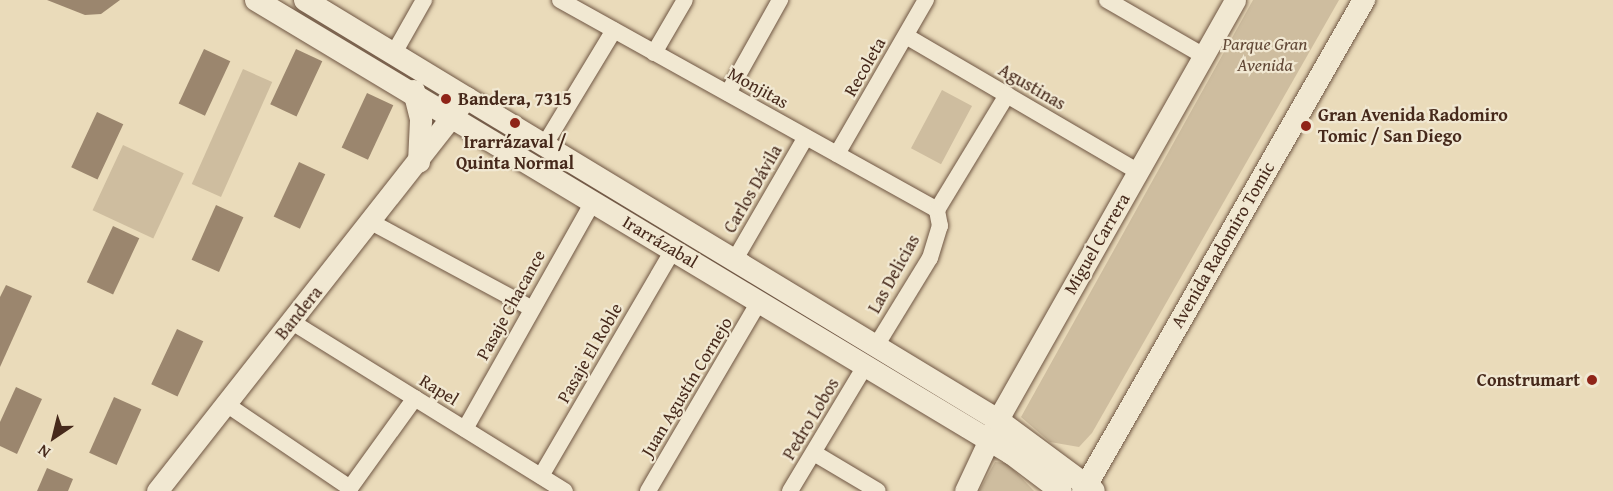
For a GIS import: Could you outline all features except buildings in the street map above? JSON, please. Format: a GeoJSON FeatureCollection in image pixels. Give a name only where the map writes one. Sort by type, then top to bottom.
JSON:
{"type":"FeatureCollection","features":[{"type":"Feature","properties":{"kind":"main road","name":"Irarrázabal"},"geometry":{"type":"LineString","coordinates":[[256,0],[414,91],[454,118],[989,440],[1061,491]]}},
{"type":"Feature","properties":{"kind":"main road","name":"Irarrázabal"},"geometry":{"type":"LineString","coordinates":[[305,0],[998,420],[1088,489]]}},
{"type":"Feature","properties":{"kind":"main road","name":"Avenida Radomiro Tomic"},"geometry":{"type":"LineString","coordinates":[[1088,489],[1364,0]]}},
{"type":"Feature","properties":{"kind":"main road"},"geometry":{"type":"LineString","coordinates":[[414,91],[422,127],[419,162]]}},
{"type":"Feature","properties":{"kind":"street"},"geometry":{"type":"LineString","coordinates":[[394,53],[424,0]]}},
{"type":"Feature","properties":{"kind":"street","name":"Monjitas"},"geometry":{"type":"LineString","coordinates":[[560,0],[937,210]]}},
{"type":"Feature","properties":{"kind":"street"},"geometry":{"type":"LineString","coordinates":[[654,53],[685,0]]}},
{"type":"Feature","properties":{"kind":"street"},"geometry":{"type":"LineString","coordinates":[[728,93],[780,0]]}},
{"type":"Feature","properties":{"kind":"street","name":"Recoleta"},"geometry":{"type":"LineString","coordinates":[[837,154],[926,0]]}},
{"type":"Feature","properties":{"kind":"street"},"geometry":{"type":"LineString","coordinates":[[1107,0],[1204,56]]}},
{"type":"Feature","properties":{"kind":"street","name":"Miguel Carrera"},"geometry":{"type":"LineString","coordinates":[[965,491],[998,420],[1235,0]]}},
{"type":"Feature","properties":{"kind":"street"},"geometry":{"type":"LineString","coordinates":[[545,144],[614,30]]}},
{"type":"Feature","properties":{"kind":"street","name":"Agustinas"},"geometry":{"type":"LineString","coordinates":[[906,36],[1138,172]]}},
{"type":"Feature","properties":{"kind":"street","name":"Las Delicias"},"geometry":{"type":"LineString","coordinates":[[876,346],[930,258],[940,226],[937,210],[1007,95]]}},
{"type":"Feature","properties":{"kind":"street","name":"Bandera"},"geometry":{"type":"LineString","coordinates":[[165,488],[226,404],[454,118],[467,97]]}},
{"type":"Feature","properties":{"kind":"street","name":"Carlos Dávila"},"geometry":{"type":"LineString","coordinates":[[734,261],[806,137]]}},
{"type":"Feature","properties":{"kind":"street","name":"Pasaje Chacance"},"geometry":{"type":"LineString","coordinates":[[465,429],[531,308],[593,202]]}},
{"type":"Feature","properties":{"kind":"street"},"geometry":{"type":"LineString","coordinates":[[371,222],[531,308]]}},
{"type":"Feature","properties":{"kind":"street","name":"Pasaje El Roble"},"geometry":{"type":"LineString","coordinates":[[541,476],[673,250]]}},
{"type":"Feature","properties":{"kind":"street","name":"Juan Agustín Cornejo"},"geometry":{"type":"LineString","coordinates":[[648,491],[759,302]]}},
{"type":"Feature","properties":{"kind":"street","name":"Rapel"},"geometry":{"type":"LineString","coordinates":[[292,322],[565,491]]}},
{"type":"Feature","properties":{"kind":"street","name":"Pedro Lobos"},"geometry":{"type":"LineString","coordinates":[[790,491],[865,366]]}},
{"type":"Feature","properties":{"kind":"street"},"geometry":{"type":"LineString","coordinates":[[226,404],[350,488],[415,398]]}},
{"type":"Feature","properties":{"kind":"street"},"geometry":{"type":"LineString","coordinates":[[814,453],[878,491]]}},
{"type":"Feature","properties":{"kind":"green space","name":"Parque Gran Avenida"},"geometry":{"type":"Polygon","coordinates":[[[1253,0],[1339,0],[1092,433],[1079,447],[1050,442],[1021,417],[1253,0]]]}},
{"type":"Feature","properties":{"kind":"green space"},"geometry":{"type":"Polygon","coordinates":[[[243,69],[272,82],[221,197],[192,184],[243,69]]]}},
{"type":"Feature","properties":{"kind":"green space"},"geometry":{"type":"Polygon","coordinates":[[[942,90],[972,106],[941,164],[911,148],[942,90]]]}},
{"type":"Feature","properties":{"kind":"green space"},"geometry":{"type":"Polygon","coordinates":[[[123,145],[184,173],[153,239],[93,210],[123,145]]]}},
{"type":"Feature","properties":{"kind":"green space"},"geometry":{"type":"Polygon","coordinates":[[[995,462],[1007,463],[1034,491],[979,491],[995,462]]]}},
{"type":"Feature","properties":{"kind":"place","name":"Bandera, 7315"},"geometry":{"type":"Point","coordinates":[446,99]}},
{"type":"Feature","properties":{"kind":"place","name":"Irarrázaval / Quinta Normal"},"geometry":{"type":"Point","coordinates":[515,123]}},
{"type":"Feature","properties":{"kind":"place","name":"Gran Avenida Radomiro Tomic / San Diego"},"geometry":{"type":"Point","coordinates":[1306,126]}},
{"type":"Feature","properties":{"kind":"place","name":"Construmart"},"geometry":{"type":"Point","coordinates":[1592,380]}}]}
